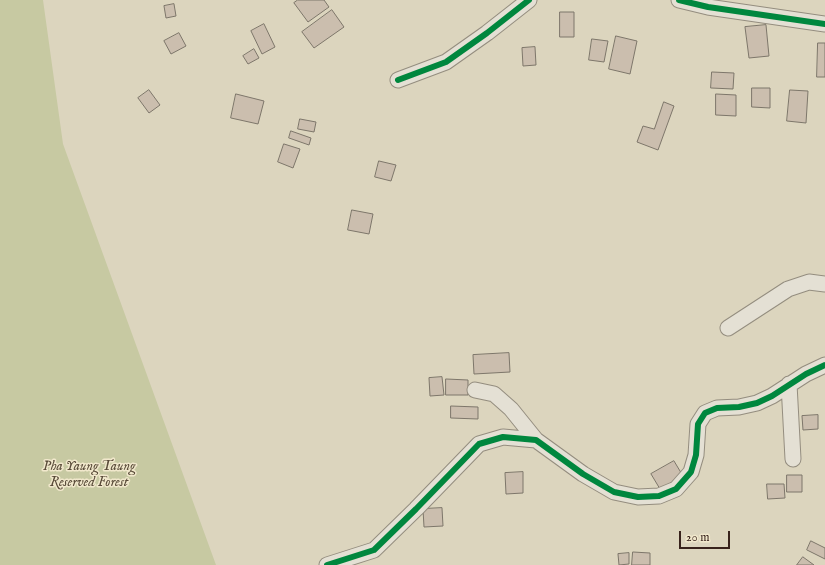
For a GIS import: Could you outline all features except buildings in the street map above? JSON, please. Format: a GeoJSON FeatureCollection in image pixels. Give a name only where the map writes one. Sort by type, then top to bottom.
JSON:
{"type":"FeatureCollection","features":[{"type":"Feature","properties":{"kind":"street"},"geometry":{"type":"LineString","coordinates":[[398,80],[446,62],[487,33],[529,0]]}},
{"type":"Feature","properties":{"kind":"street"},"geometry":{"type":"LineString","coordinates":[[679,0],[708,7],[825,24]]}},
{"type":"Feature","properties":{"kind":"street"},"geometry":{"type":"LineString","coordinates":[[728,328],[788,289],[809,282],[825,284]]}},
{"type":"Feature","properties":{"kind":"street"},"geometry":{"type":"LineString","coordinates":[[476,390],[494,394],[511,409],[536,440],[582,474],[614,492],[638,497],[659,496],[676,489],[691,472],[696,455],[698,424],[705,413],[717,408],[739,407],[757,403],[772,396],[789,384],[825,365]]}},
{"type":"Feature","properties":{"kind":"street"},"geometry":{"type":"LineString","coordinates":[[789,384],[793,459]]}},
{"type":"Feature","properties":{"kind":"street"},"geometry":{"type":"LineString","coordinates":[[327,565],[374,550],[427,499],[479,444],[503,437],[536,440]]}},
{"type":"Feature","properties":{"kind":"green space","name":"Pha Yaung Taung Reserved Forest"},"geometry":{"type":"Polygon","coordinates":[[[0,0],[43,0],[63,144],[216,565],[0,565],[0,0]]]}},
{"type":"Feature","properties":{"kind":"cycle path"},"geometry":{"type":"LineString","coordinates":[[398,80],[446,62],[487,33],[529,0]]}},
{"type":"Feature","properties":{"kind":"cycle path"},"geometry":{"type":"LineString","coordinates":[[679,0],[708,7],[825,24]]}},
{"type":"Feature","properties":{"kind":"cycle path"},"geometry":{"type":"LineString","coordinates":[[327,565],[374,550],[479,444],[503,437],[536,440],[583,474],[614,492],[638,497],[659,496],[676,489],[691,472],[696,455],[698,424],[705,413],[717,408],[739,407],[757,403],[772,396],[806,374],[825,365]]}}]}
